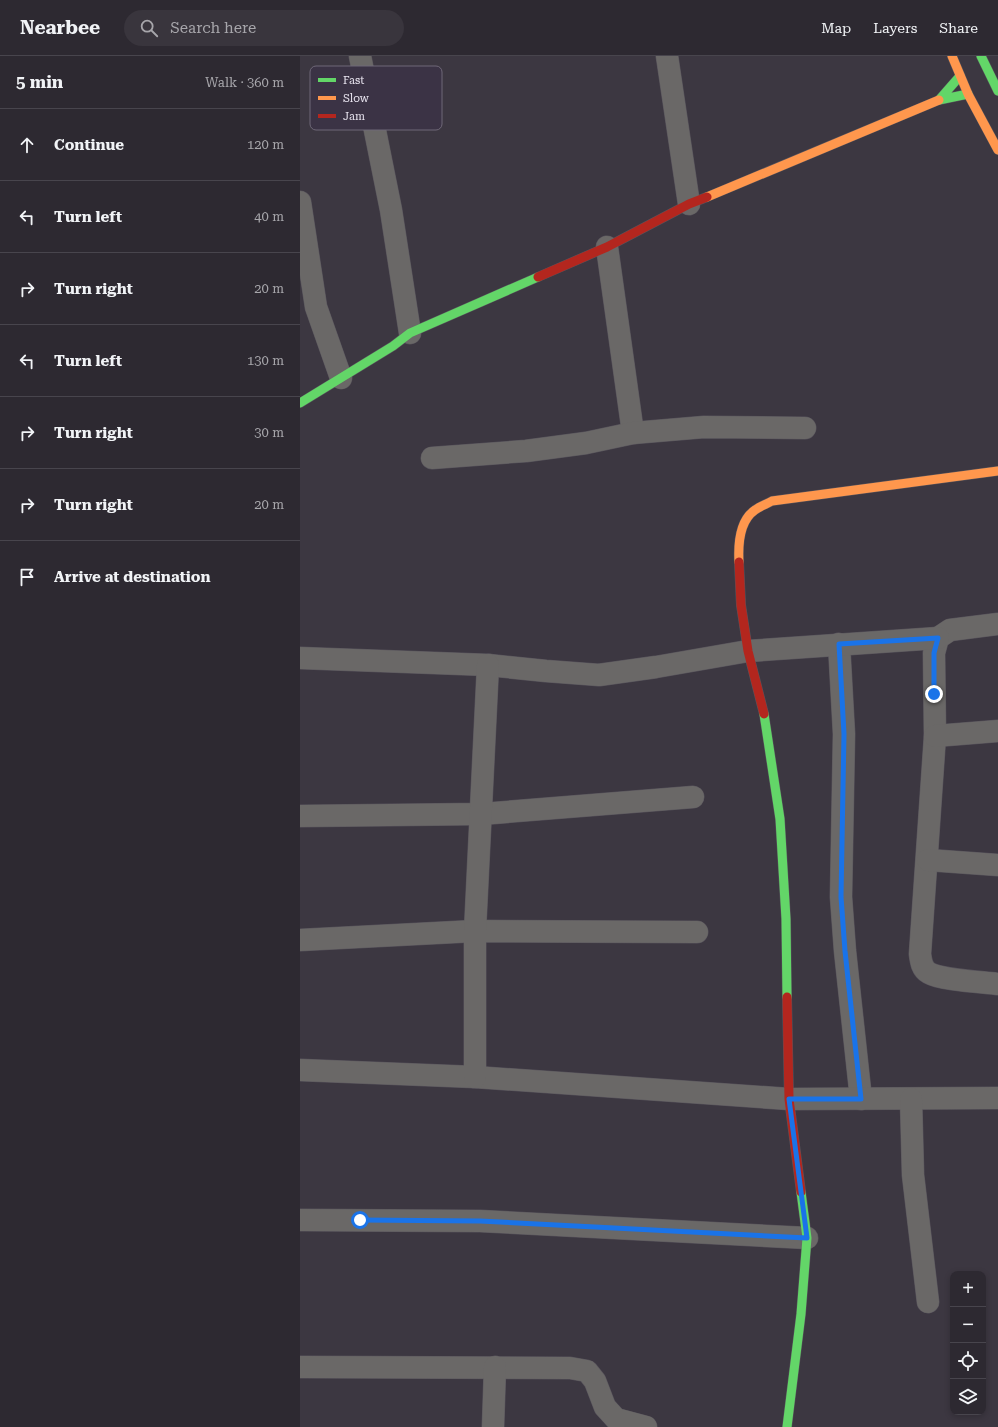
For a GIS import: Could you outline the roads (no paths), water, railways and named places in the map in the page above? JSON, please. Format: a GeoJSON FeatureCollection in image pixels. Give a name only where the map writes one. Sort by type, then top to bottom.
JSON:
{"type":"FeatureCollection","features":[{"type":"Feature","properties":{"kind":"street"},"geometry":{"type":"LineString","coordinates":[[360,56],[362,66]]}},
{"type":"Feature","properties":{"kind":"street"},"geometry":{"type":"LineString","coordinates":[[667,56],[689,204]]}},
{"type":"Feature","properties":{"kind":"street"},"geometry":{"type":"LineString","coordinates":[[952,56],[963,75],[998,150]]}},
{"type":"Feature","properties":{"kind":"street"},"geometry":{"type":"LineString","coordinates":[[981,56],[994,85]]}},
{"type":"Feature","properties":{"kind":"street"},"geometry":{"type":"LineString","coordinates":[[939,100],[963,75]]}},
{"type":"Feature","properties":{"kind":"street"},"geometry":{"type":"LineString","coordinates":[[300,403],[393,346],[410,333],[607,248],[689,204],[939,100],[971,93]]}},
{"type":"Feature","properties":{"kind":"street"},"geometry":{"type":"LineString","coordinates":[[375,130],[391,210],[410,333]]}},
{"type":"Feature","properties":{"kind":"street"},"geometry":{"type":"LineString","coordinates":[[300,202],[316,307],[341,378]]}},
{"type":"Feature","properties":{"kind":"street"},"geometry":{"type":"LineString","coordinates":[[607,248],[633,433]]}},
{"type":"Feature","properties":{"kind":"street"},"geometry":{"type":"LineString","coordinates":[[432,458],[526,451],[586,443],[633,433],[704,427],[805,428]]}},
{"type":"Feature","properties":{"kind":"street"},"geometry":{"type":"LineString","coordinates":[[787,1427],[801,1314],[807,1238],[789,1099],[786,918],[780,819],[766,721],[748,650],[741,605],[738,546],[743,524],[754,510],[772,501],[998,471]]}},
{"type":"Feature","properties":{"kind":"street"},"geometry":{"type":"LineString","coordinates":[[300,658],[488,665],[546,672],[600,675],[656,667],[748,650],[938,638],[950,630],[998,624]]}},
{"type":"Feature","properties":{"kind":"street"},"geometry":{"type":"LineString","coordinates":[[938,638],[934,653],[935,736],[928,860],[920,954],[922,965],[928,973],[941,977],[998,984]]}},
{"type":"Feature","properties":{"kind":"street"},"geometry":{"type":"LineString","coordinates":[[839,644],[844,734],[841,897],[845,951],[861,1099]]}},
{"type":"Feature","properties":{"kind":"street"},"geometry":{"type":"LineString","coordinates":[[475,1077],[475,931],[488,665]]}},
{"type":"Feature","properties":{"kind":"street"},"geometry":{"type":"LineString","coordinates":[[935,736],[998,731]]}},
{"type":"Feature","properties":{"kind":"street"},"geometry":{"type":"LineString","coordinates":[[300,816],[481,814],[692,797]]}},
{"type":"Feature","properties":{"kind":"street"},"geometry":{"type":"LineString","coordinates":[[928,860],[998,865]]}},
{"type":"Feature","properties":{"kind":"street"},"geometry":{"type":"LineString","coordinates":[[300,940],[475,931],[697,932]]}},
{"type":"Feature","properties":{"kind":"street"},"geometry":{"type":"LineString","coordinates":[[300,1070],[475,1077],[789,1099],[998,1098]]}},
{"type":"Feature","properties":{"kind":"street"},"geometry":{"type":"LineString","coordinates":[[911,1099],[913,1175],[928,1302]]}},
{"type":"Feature","properties":{"kind":"street"},"geometry":{"type":"LineString","coordinates":[[300,1220],[480,1221],[807,1238]]}},
{"type":"Feature","properties":{"kind":"street"},"geometry":{"type":"LineString","coordinates":[[300,1367],[570,1368],[587,1371],[595,1381],[605,1407],[616,1419],[646,1427]]}},
{"type":"Feature","properties":{"kind":"street"},"geometry":{"type":"LineString","coordinates":[[493,1427],[495,1367]]}}]}
